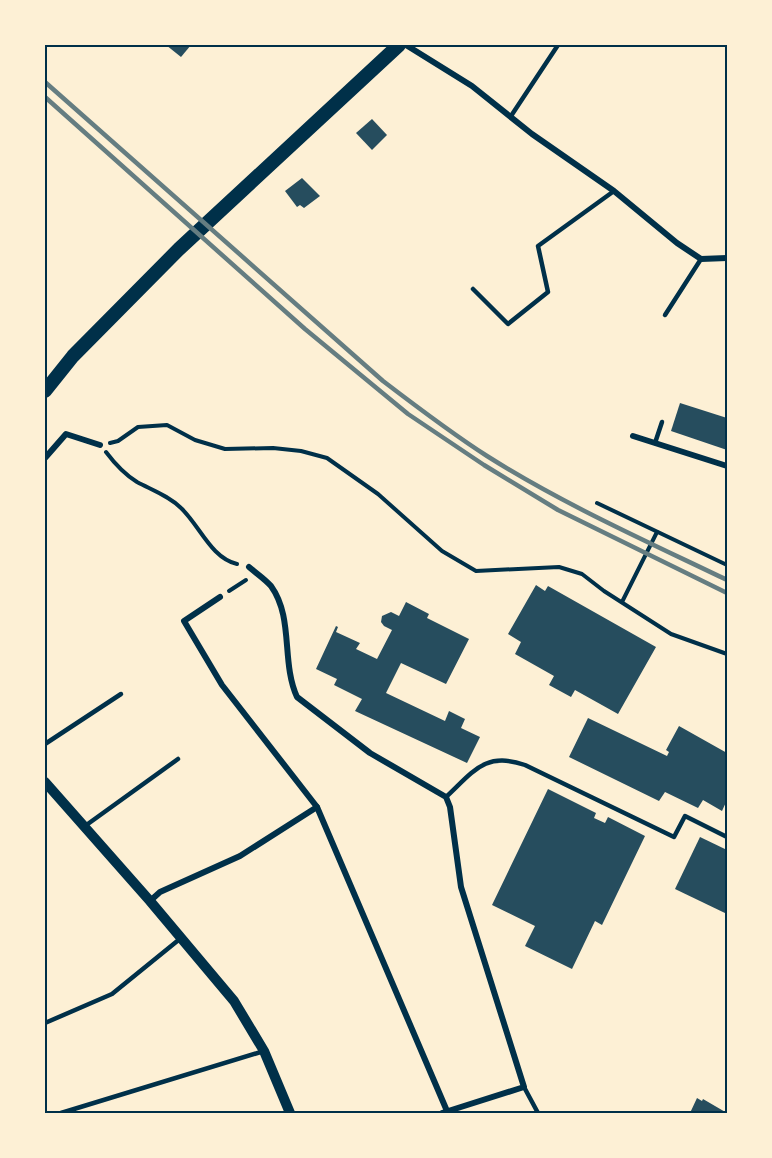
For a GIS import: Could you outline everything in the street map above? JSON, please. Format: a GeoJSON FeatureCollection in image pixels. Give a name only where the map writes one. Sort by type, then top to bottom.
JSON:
{"type":"FeatureCollection","features":[{"type":"Feature","properties":{"kind":"main road"},"geometry":{"type":"LineString","coordinates":[[45,391],[74,356],[179,249],[399,45]]}},
{"type":"Feature","properties":{"kind":"street"},"geometry":{"type":"LineString","coordinates":[[406,45],[472,86],[532,134],[614,190],[676,243],[701,259],[727,258]]}},
{"type":"Feature","properties":{"kind":"street"},"geometry":{"type":"LineString","coordinates":[[45,458],[66,434],[100,445]]}},
{"type":"Feature","properties":{"kind":"street"},"geometry":{"type":"LineString","coordinates":[[633,436],[727,466]]}},
{"type":"Feature","properties":{"kind":"street"},"geometry":{"type":"LineString","coordinates":[[220,597],[184,621],[222,685],[317,807],[444,1112],[524,1087],[461,887],[450,807],[446,797],[370,753],[297,697],[292,687],[281,609],[271,586],[249,567]]}},
{"type":"Feature","properties":{"kind":"street"},"geometry":{"type":"LineString","coordinates":[[45,782],[234,1001],[264,1051],[290,1113]]}},
{"type":"Feature","properties":{"kind":"street"},"geometry":{"type":"LineString","coordinates":[[150,901],[160,892],[240,856],[317,807]]}},
{"type":"Feature","properties":{"kind":"lane"},"geometry":{"type":"LineString","coordinates":[[511,116],[558,45]]}},
{"type":"Feature","properties":{"kind":"lane"},"geometry":{"type":"LineString","coordinates":[[473,289],[508,324],[548,292],[538,246],[614,190]]}},
{"type":"Feature","properties":{"kind":"lane"},"geometry":{"type":"LineString","coordinates":[[665,315],[701,259]]}},
{"type":"Feature","properties":{"kind":"lane"},"geometry":{"type":"LineString","coordinates":[[655,443],[662,422]]}},
{"type":"Feature","properties":{"kind":"lane"},"geometry":{"type":"LineString","coordinates":[[45,744],[121,694]]}},
{"type":"Feature","properties":{"kind":"lane"},"geometry":{"type":"LineString","coordinates":[[85,826],[178,759]]}},
{"type":"Feature","properties":{"kind":"lane"},"geometry":{"type":"LineString","coordinates":[[446,797],[483,764],[511,760],[674,837],[685,816],[727,837]]}},
{"type":"Feature","properties":{"kind":"lane"},"geometry":{"type":"LineString","coordinates":[[45,1023],[112,994],[181,938]]}},
{"type":"Feature","properties":{"kind":"lane"},"geometry":{"type":"LineString","coordinates":[[61,1113],[264,1051]]}},
{"type":"Feature","properties":{"kind":"lane"},"geometry":{"type":"LineString","coordinates":[[524,1087],[538,1113]]}},
{"type":"Feature","properties":{"kind":"path"},"geometry":{"type":"LineString","coordinates":[[249,567],[230,563],[220,556],[180,507],[121,470],[100,445],[118,441],[138,427],[167,425],[195,440],[225,449],[273,448],[301,451],[327,458],[378,494],[442,551],[476,571],[559,567],[582,574],[671,634],[727,654]]}},
{"type":"Feature","properties":{"kind":"path"},"geometry":{"type":"LineString","coordinates":[[597,503],[727,565]]}},
{"type":"Feature","properties":{"kind":"path"},"geometry":{"type":"LineString","coordinates":[[622,602],[657,532]]}},
{"type":"Feature","properties":{"kind":"path"},"geometry":{"type":"LineString","coordinates":[[220,597],[256,573]]}},
{"type":"Feature","properties":{"kind":"building"},"geometry":{"type":"Polygon","coordinates":[[[166,45],[191,45],[181,57],[166,45]]]}},
{"type":"Feature","properties":{"kind":"building"},"geometry":{"type":"Polygon","coordinates":[[[372,119],[387,135],[372,150],[356,133],[372,119]]]}},
{"type":"Feature","properties":{"kind":"building"},"geometry":{"type":"Polygon","coordinates":[[[302,178],[320,196],[304,208],[300,205],[297,207],[285,191],[302,178]]]}},
{"type":"Feature","properties":{"kind":"building"},"geometry":{"type":"Polygon","coordinates":[[[680,403],[727,418],[727,450],[671,431],[680,403]]]}},
{"type":"Feature","properties":{"kind":"building"},"geometry":{"type":"Polygon","coordinates":[[[536,585],[545,591],[548,586],[656,647],[618,714],[575,690],[571,697],[549,685],[554,676],[515,654],[521,642],[508,634],[536,585]]]}},
{"type":"Feature","properties":{"kind":"building"},"geometry":{"type":"Polygon","coordinates":[[[406,602],[429,614],[427,618],[469,639],[446,684],[401,663],[386,693],[445,721],[449,711],[465,719],[461,728],[480,737],[467,763],[355,711],[362,699],[334,685],[337,679],[316,669],[336,626],[338,627],[336,632],[360,643],[356,649],[377,659],[392,630],[381,622],[382,616],[391,612],[399,616],[406,602]]]}},
{"type":"Feature","properties":{"kind":"building"},"geometry":{"type":"Polygon","coordinates":[[[588,718],[667,756],[669,752],[666,750],[679,726],[727,753],[727,800],[722,811],[703,800],[698,808],[665,792],[659,801],[569,757],[588,718]]]}},
{"type":"Feature","properties":{"kind":"building"},"geometry":{"type":"Polygon","coordinates":[[[548,789],[596,813],[594,818],[605,823],[608,817],[645,836],[602,925],[595,921],[572,969],[525,946],[535,926],[492,905],[548,789]]]}},
{"type":"Feature","properties":{"kind":"building"},"geometry":{"type":"Polygon","coordinates":[[[700,837],[727,850],[727,914],[675,889],[700,837]]]}},
{"type":"Feature","properties":{"kind":"building"},"geometry":{"type":"Polygon","coordinates":[[[697,1098],[702,1101],[703,1099],[727,1113],[690,1113],[697,1098]]]}},
{"type":"Feature","properties":{"kind":"railway"},"geometry":{"type":"LineString","coordinates":[[45,82],[383,381],[434,420],[487,456],[545,490],[727,580]]}},
{"type":"Feature","properties":{"kind":"railway"},"geometry":{"type":"LineString","coordinates":[[45,97],[305,329],[408,414],[484,465],[558,510],[727,593]]}}]}
